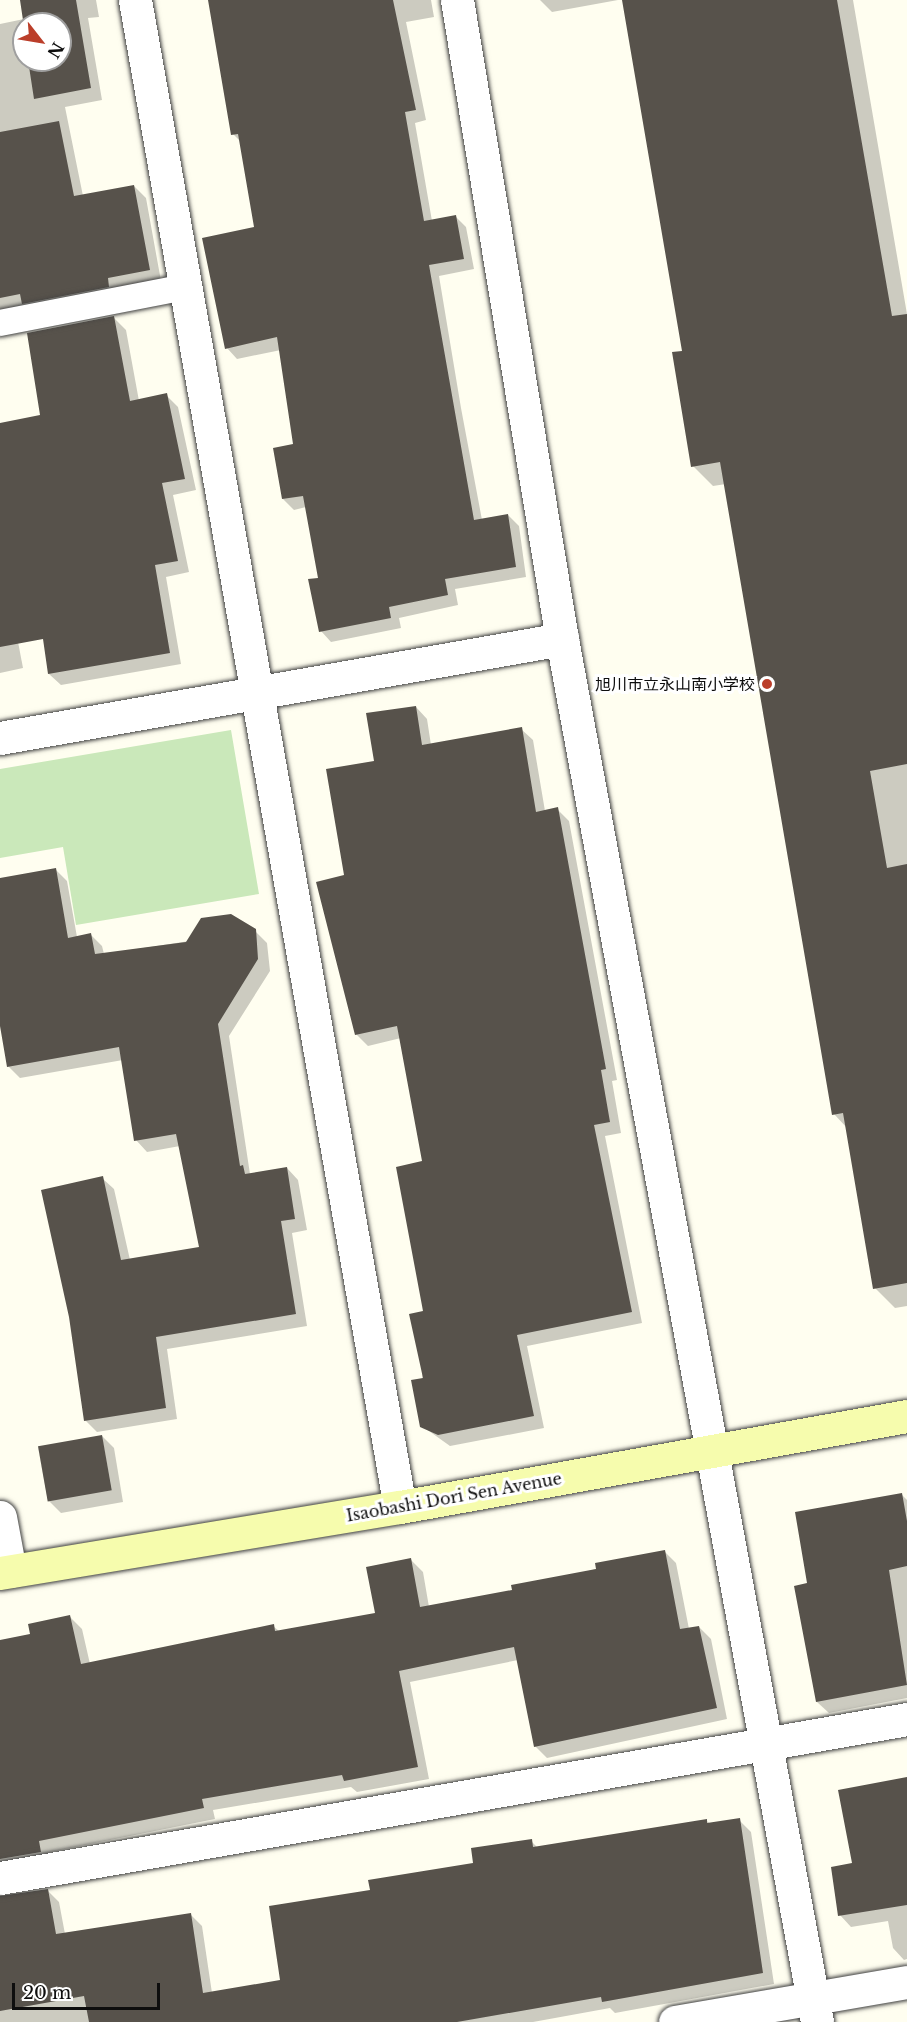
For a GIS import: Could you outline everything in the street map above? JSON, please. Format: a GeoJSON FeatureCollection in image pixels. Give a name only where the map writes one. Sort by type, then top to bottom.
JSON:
{"type":"FeatureCollection","features":[{"type":"Feature","properties":{"kind":"street"},"geometry":{"type":"LineString","coordinates":[[135,0],[400,1508]]}},
{"type":"Feature","properties":{"kind":"street"},"geometry":{"type":"LineString","coordinates":[[457,0],[562,639],[764,1744],[815,2010]]}},
{"type":"Feature","properties":{"kind":"street"},"geometry":{"type":"LineString","coordinates":[[0,738],[257,696],[562,639]]}},
{"type":"Feature","properties":{"kind":"street","name":"Isaobashi Dori Sen Avenue"},"geometry":{"type":"LineString","coordinates":[[5,1572],[400,1508],[907,1416]]}},
{"type":"Feature","properties":{"kind":"street"},"geometry":{"type":"LineString","coordinates":[[0,1517],[5,1572]]}},
{"type":"Feature","properties":{"kind":"street"},"geometry":{"type":"LineString","coordinates":[[0,1878],[907,1719]]}},
{"type":"Feature","properties":{"kind":"street"},"geometry":{"type":"LineString","coordinates":[[675,2022],[815,2010],[907,1982]]}},
{"type":"Feature","properties":{"kind":"lane"},"geometry":{"type":"LineString","coordinates":[[0,324],[186,287]]}},
{"type":"Feature","properties":{"kind":"green space"},"geometry":{"type":"Polygon","coordinates":[[[231,730],[259,894],[76,925],[63,847],[0,858],[0,769],[231,730]]]}},
{"type":"Feature","properties":{"kind":"building"},"geometry":{"type":"Polygon","coordinates":[[[20,0],[76,0],[91,88],[34,99],[30,72],[72,72],[72,12],[22,12],[20,0]]]}},
{"type":"Feature","properties":{"kind":"building"},"geometry":{"type":"Polygon","coordinates":[[[208,0],[393,0],[416,110],[405,112],[424,221],[456,215],[464,259],[429,265],[474,520],[508,514],[516,567],[445,579],[448,595],[389,607],[391,618],[319,632],[308,579],[318,578],[303,496],[282,499],[273,448],[293,444],[277,337],[225,349],[202,238],[254,227],[238,134],[231,135],[208,0]]]}},
{"type":"Feature","properties":{"kind":"building"},"geometry":{"type":"Polygon","coordinates":[[[622,0],[837,0],[892,316],[907,314],[907,764],[870,771],[887,868],[907,864],[907,1283],[873,1289],[843,1113],[832,1115],[720,462],[691,467],[672,352],[682,351],[622,0]]]}},
{"type":"Feature","properties":{"kind":"building"},"geometry":{"type":"Polygon","coordinates":[[[59,121],[74,196],[134,185],[150,270],[108,278],[109,287],[22,304],[20,294],[0,298],[0,132],[59,121]]]}},
{"type":"Feature","properties":{"kind":"building"},"geometry":{"type":"Polygon","coordinates":[[[114,316],[130,401],[167,393],[185,479],[162,483],[178,561],[155,565],[170,653],[48,674],[43,639],[0,647],[0,423],[40,415],[27,333],[114,316]]]}},
{"type":"Feature","properties":{"kind":"building"},"geometry":{"type":"Polygon","coordinates":[[[416,706],[422,745],[522,727],[536,812],[558,807],[606,1069],[601,1070],[610,1122],[594,1125],[632,1312],[517,1335],[534,1416],[438,1435],[420,1427],[411,1380],[423,1378],[409,1314],[423,1311],[396,1167],[422,1161],[397,1026],[355,1035],[316,882],[344,875],[326,769],[374,761],[366,713],[416,706]]]}},
{"type":"Feature","properties":{"kind":"building"},"geometry":{"type":"Polygon","coordinates":[[[56,868],[68,938],[91,933],[95,954],[186,942],[201,918],[231,914],[256,929],[258,959],[218,1024],[240,1166],[243,1165],[245,1174],[287,1167],[295,1219],[281,1221],[296,1314],[156,1337],[166,1408],[84,1421],[69,1317],[41,1190],[103,1176],[121,1260],[199,1247],[176,1134],[134,1141],[119,1047],[7,1067],[0,1026],[0,878],[56,868]]]}},
{"type":"Feature","properties":{"kind":"building"},"geometry":{"type":"Polygon","coordinates":[[[102,1435],[112,1490],[48,1501],[38,1446],[102,1435]]]}},
{"type":"Feature","properties":{"kind":"building"},"geometry":{"type":"Polygon","coordinates":[[[902,1493],[907,1521],[907,1566],[889,1570],[907,1685],[816,1702],[794,1586],[807,1583],[795,1512],[902,1493]]]}},
{"type":"Feature","properties":{"kind":"building"},"geometry":{"type":"Polygon","coordinates":[[[665,1550],[680,1629],[699,1626],[717,1708],[534,1747],[514,1647],[399,1671],[418,1767],[344,1781],[342,1775],[202,1799],[204,1808],[39,1841],[41,1852],[0,1859],[0,1640],[30,1634],[28,1624],[70,1615],[81,1664],[274,1624],[275,1631],[375,1613],[366,1567],[411,1558],[420,1607],[512,1590],[511,1585],[596,1569],[595,1563],[665,1550]]]}},
{"type":"Feature","properties":{"kind":"building"},"geometry":{"type":"Polygon","coordinates":[[[907,1777],[907,1905],[838,1916],[831,1867],[852,1863],[838,1790],[907,1777]]]}},
{"type":"Feature","properties":{"kind":"building"},"geometry":{"type":"Polygon","coordinates":[[[740,1818],[763,1973],[602,2002],[601,1997],[457,2022],[89,2022],[84,1996],[0,2011],[0,1896],[48,1889],[56,1934],[191,1913],[203,1993],[280,1980],[269,1906],[370,1890],[368,1880],[473,1863],[471,1848],[532,1839],[533,1847],[707,1819],[707,1823],[740,1818]]]}},
{"type":"Feature","properties":{"kind":"place","name":"旭川市立永山南小学校"},"geometry":{"type":"Point","coordinates":[767,684]}}]}
